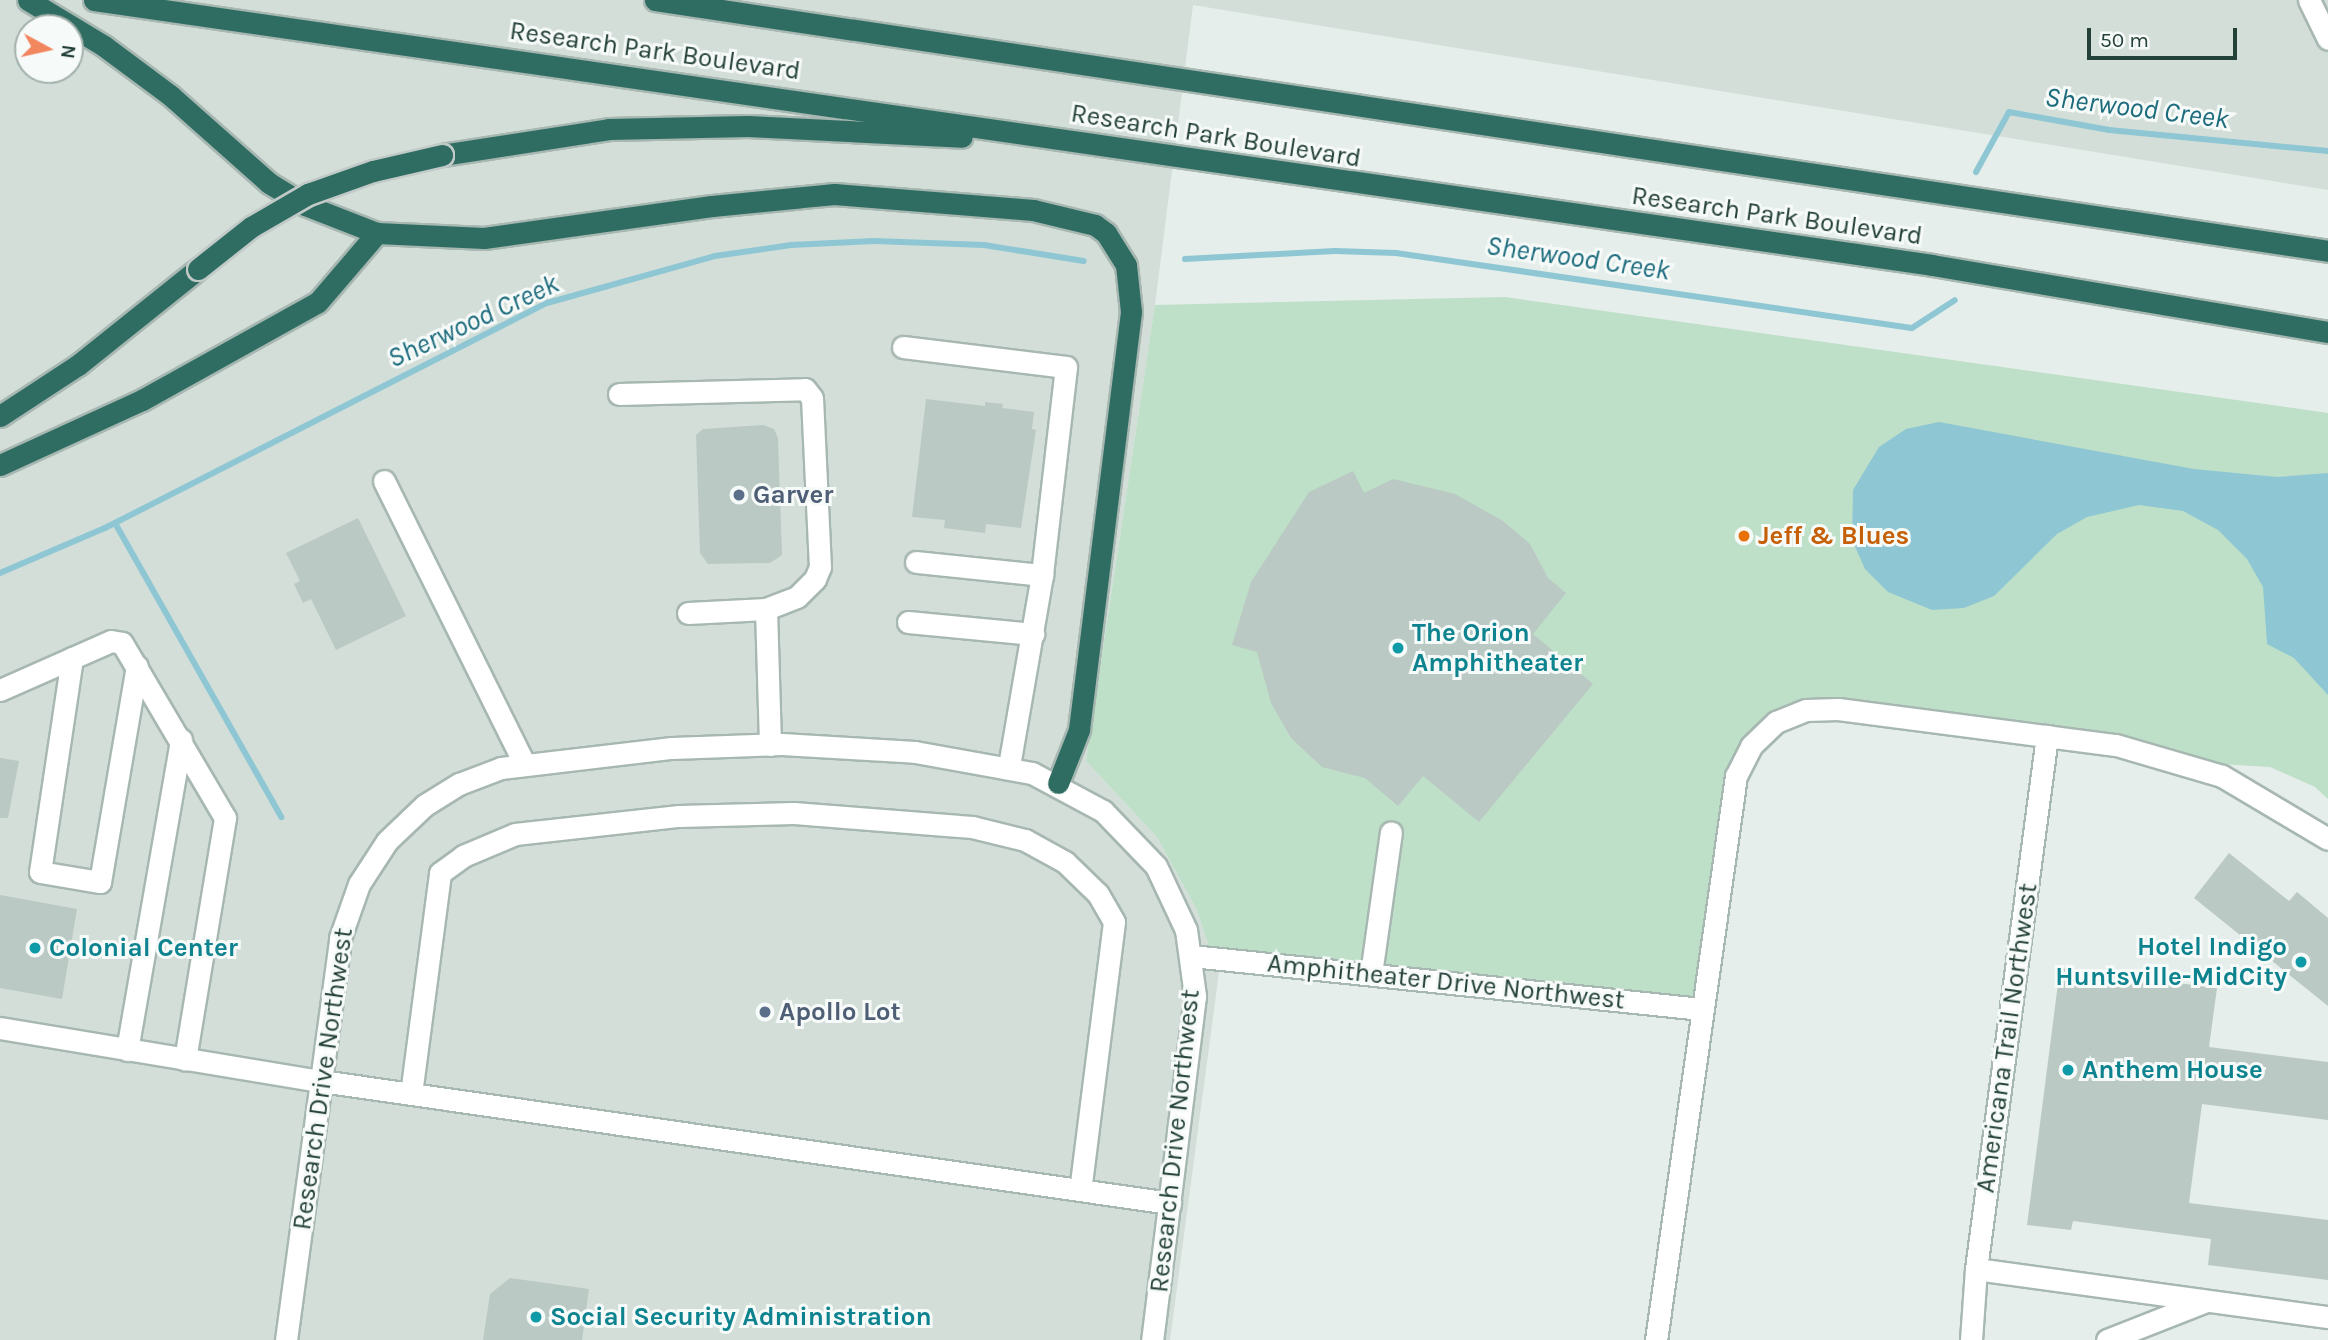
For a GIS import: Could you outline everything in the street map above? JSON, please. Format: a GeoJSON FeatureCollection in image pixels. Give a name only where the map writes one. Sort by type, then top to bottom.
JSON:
{"type":"FeatureCollection","features":[{"type":"Feature","properties":{"kind":"highway"},"geometry":{"type":"LineString","coordinates":[[28,0],[104,46],[171,96],[269,183],[304,205],[377,233],[484,238],[712,206],[834,194],[1033,210],[1095,225],[1106,233],[1126,265],[1131,312],[1079,730],[1058,783]]}},
{"type":"Feature","properties":{"kind":"highway","name":"Research Park Boulevard"},"geometry":{"type":"LineString","coordinates":[[94,0],[1932,265],[2328,332]]}},
{"type":"Feature","properties":{"kind":"highway","name":"Research Park Boulevard"},"geometry":{"type":"LineString","coordinates":[[655,0],[2328,251]]}},
{"type":"Feature","properties":{"kind":"highway"},"geometry":{"type":"LineString","coordinates":[[699,0],[758,15]]}},
{"type":"Feature","properties":{"kind":"highway"},"geometry":{"type":"LineString","coordinates":[[0,416],[78,365],[251,227],[308,194],[373,171],[442,155],[608,129],[748,126],[1070,142]]}},
{"type":"Feature","properties":{"kind":"highway"},"geometry":{"type":"LineString","coordinates":[[0,465],[142,400],[318,302],[377,233]]}},
{"type":"Feature","properties":{"kind":"street"},"geometry":{"type":"LineString","coordinates":[[2309,0],[2328,39]]}},
{"type":"Feature","properties":{"kind":"street"},"geometry":{"type":"LineString","coordinates":[[903,347],[1066,367],[1042,575],[1009,766]]}},
{"type":"Feature","properties":{"kind":"street"},"geometry":{"type":"LineString","coordinates":[[619,394],[805,389],[812,398],[820,567],[816,579],[797,597],[766,609],[688,612]]}},
{"type":"Feature","properties":{"kind":"street"},"geometry":{"type":"LineString","coordinates":[[384,481],[524,763]]}},
{"type":"Feature","properties":{"kind":"street"},"geometry":{"type":"LineString","coordinates":[[916,562],[1042,575]]}},
{"type":"Feature","properties":{"kind":"street"},"geometry":{"type":"LineString","coordinates":[[766,609],[770,745]]}},
{"type":"Feature","properties":{"kind":"street"},"geometry":{"type":"LineString","coordinates":[[908,622],[1033,634]]}},
{"type":"Feature","properties":{"kind":"street"},"geometry":{"type":"LineString","coordinates":[[0,690],[111,641],[122,643],[225,818],[185,1060]]}},
{"type":"Feature","properties":{"kind":"street"},"geometry":{"type":"LineString","coordinates":[[72,658],[40,872],[100,882],[137,666]]}},
{"type":"Feature","properties":{"kind":"street"},"geometry":{"type":"LineString","coordinates":[[1656,1340],[1736,776],[1751,746],[1776,722],[1806,710],[1839,709],[2116,745],[2210,771],[2254,791],[2328,839]]}},
{"type":"Feature","properties":{"kind":"street","name":"Americana Trail Northwest"},"geometry":{"type":"LineString","coordinates":[[1971,1340],[1976,1269],[2047,736]]}},
{"type":"Feature","properties":{"kind":"street"},"geometry":{"type":"LineString","coordinates":[[127,1050],[181,740]]}},
{"type":"Feature","properties":{"kind":"street","name":"Research Drive Northwest"},"geometry":{"type":"LineString","coordinates":[[286,1340],[340,938],[351,900],[387,841],[425,805],[481,775],[524,763],[672,748],[770,745],[888,750],[1009,766],[1058,783],[1103,811],[1156,866],[1181,914],[1192,956],[1193,1030],[1152,1340]]}},
{"type":"Feature","properties":{"kind":"street"},"geometry":{"type":"LineString","coordinates":[[411,1094],[440,873],[463,856],[515,834],[679,816],[794,813],[972,827],[1025,840],[1065,862],[1098,894],[1114,922],[1080,1190]]}},
{"type":"Feature","properties":{"kind":"street"},"geometry":{"type":"LineString","coordinates":[[1371,974],[1391,832]]}},
{"type":"Feature","properties":{"kind":"street","name":"Amphitheater Drive Northwest"},"geometry":{"type":"LineString","coordinates":[[1192,956],[1701,1009]]}},
{"type":"Feature","properties":{"kind":"street"},"geometry":{"type":"LineString","coordinates":[[0,1028],[321,1081],[1170,1203]]}},
{"type":"Feature","properties":{"kind":"street"},"geometry":{"type":"LineString","coordinates":[[1976,1269],[2328,1317]]}},
{"type":"Feature","properties":{"kind":"street"},"geometry":{"type":"LineString","coordinates":[[2107,1340],[2207,1301]]}},
{"type":"Feature","properties":{"kind":"shaded area"},"geometry":{"type":"Polygon","coordinates":[[[0,0],[2328,0],[2328,190],[1193,5],[1155,305],[1086,761],[1157,837],[1197,910],[1209,946],[1222,950],[1170,1340],[0,1340],[0,0]]]}},
{"type":"Feature","properties":{"kind":"green space"},"geometry":{"type":"Polygon","coordinates":[[[1505,297],[2328,413],[2328,799],[2315,787],[2270,767],[2186,762],[1806,710],[1751,746],[1701,1009],[1209,946],[1197,910],[1157,837],[1086,761],[1155,305],[1505,297]]]}},
{"type":"Feature","properties":{"kind":"water"},"geometry":{"type":"Polygon","coordinates":[[[1939,422],[2194,469],[2277,477],[2328,473],[2328,695],[2294,658],[2267,644],[2263,587],[2247,559],[2218,530],[2183,511],[2139,505],[2087,517],[2057,534],[1994,596],[1964,608],[1932,610],[1888,592],[1865,569],[1852,540],[1853,490],[1879,447],[1906,429],[1939,422]]]}},
{"type":"Feature","properties":{"kind":"building"},"geometry":{"type":"Polygon","coordinates":[[[926,399],[985,406],[985,402],[1003,404],[1002,408],[1034,412],[1032,429],[1036,430],[1021,528],[986,524],[985,533],[944,528],[945,520],[912,517],[926,399]]]}},
{"type":"Feature","properties":{"kind":"building","name":"Garver"},"geometry":{"type":"Polygon","coordinates":[[[763,425],[774,429],[778,438],[782,555],[770,563],[708,564],[700,553],[696,435],[703,429],[763,425]]]}},
{"type":"Feature","properties":{"kind":"building","name":"The Orion Amphitheater"},"geometry":{"type":"Polygon","coordinates":[[[1353,471],[1364,493],[1393,479],[1455,494],[1503,521],[1530,544],[1548,578],[1566,593],[1533,634],[1593,684],[1479,822],[1423,776],[1398,806],[1365,778],[1322,767],[1291,738],[1271,703],[1257,652],[1232,645],[1251,582],[1309,492],[1353,471]]]}},
{"type":"Feature","properties":{"kind":"building"},"geometry":{"type":"Polygon","coordinates":[[[358,518],[406,616],[336,650],[311,599],[303,603],[294,584],[300,581],[286,553],[358,518]]]}},
{"type":"Feature","properties":{"kind":"building"},"geometry":{"type":"Polygon","coordinates":[[[0,758],[19,761],[8,818],[0,818],[0,758]]]}},
{"type":"Feature","properties":{"kind":"building","name":"Hotel Indigo Huntsville-MidCity"},"geometry":{"type":"Polygon","coordinates":[[[2229,853],[2289,901],[2297,892],[2328,918],[2328,1006],[2194,898],[2229,853]]]}},
{"type":"Feature","properties":{"kind":"building","name":"Colonial Center"},"geometry":{"type":"Polygon","coordinates":[[[0,895],[77,909],[62,999],[0,988],[0,895]]]}},
{"type":"Feature","properties":{"kind":"building"},"geometry":{"type":"Polygon","coordinates":[[[2060,968],[2217,988],[2209,1047],[2328,1062],[2328,1120],[2202,1104],[2189,1203],[2328,1220],[2328,1280],[2208,1265],[2211,1239],[2073,1221],[2071,1230],[2027,1225],[2060,968]]]}},
{"type":"Feature","properties":{"kind":"building","name":"Social Security Administration"},"geometry":{"type":"Polygon","coordinates":[[[510,1278],[589,1289],[582,1340],[483,1340],[490,1294],[510,1278]]]}},
{"type":"Feature","properties":{"kind":"waterway","name":"Sherwood Creek"},"geometry":{"type":"LineString","coordinates":[[1976,172],[2009,112],[2109,130],[2328,151]]}},
{"type":"Feature","properties":{"kind":"waterway","name":"Sherwood Creek"},"geometry":{"type":"LineString","coordinates":[[0,573],[105,528],[547,303],[715,256],[791,245],[874,241],[984,245],[1084,261]]}},
{"type":"Feature","properties":{"kind":"waterway","name":"Sherwood Creek"},"geometry":{"type":"LineString","coordinates":[[1185,259],[1335,251],[1396,253],[1912,328],[1955,300]]}},
{"type":"Feature","properties":{"kind":"waterway"},"geometry":{"type":"LineString","coordinates":[[115,523],[281,817]]}},
{"type":"Feature","properties":{"kind":"place","name":"Garver"},"geometry":{"type":"Point","coordinates":[739,495]}},
{"type":"Feature","properties":{"kind":"place","name":"Jeff & Blues"},"geometry":{"type":"Point","coordinates":[1744,536]}},
{"type":"Feature","properties":{"kind":"place","name":"The Orion Amphitheater"},"geometry":{"type":"Point","coordinates":[1398,648]}},
{"type":"Feature","properties":{"kind":"place","name":"Colonial Center"},"geometry":{"type":"Point","coordinates":[35,948]}},
{"type":"Feature","properties":{"kind":"place","name":"Hotel Indigo Huntsville-MidCity"},"geometry":{"type":"Point","coordinates":[2301,962]}},
{"type":"Feature","properties":{"kind":"place","name":"Apollo Lot"},"geometry":{"type":"Point","coordinates":[765,1012]}},
{"type":"Feature","properties":{"kind":"place","name":"Anthem House"},"geometry":{"type":"Point","coordinates":[2068,1070]}},
{"type":"Feature","properties":{"kind":"place","name":"Social Security Administration"},"geometry":{"type":"Point","coordinates":[536,1317]}}]}
